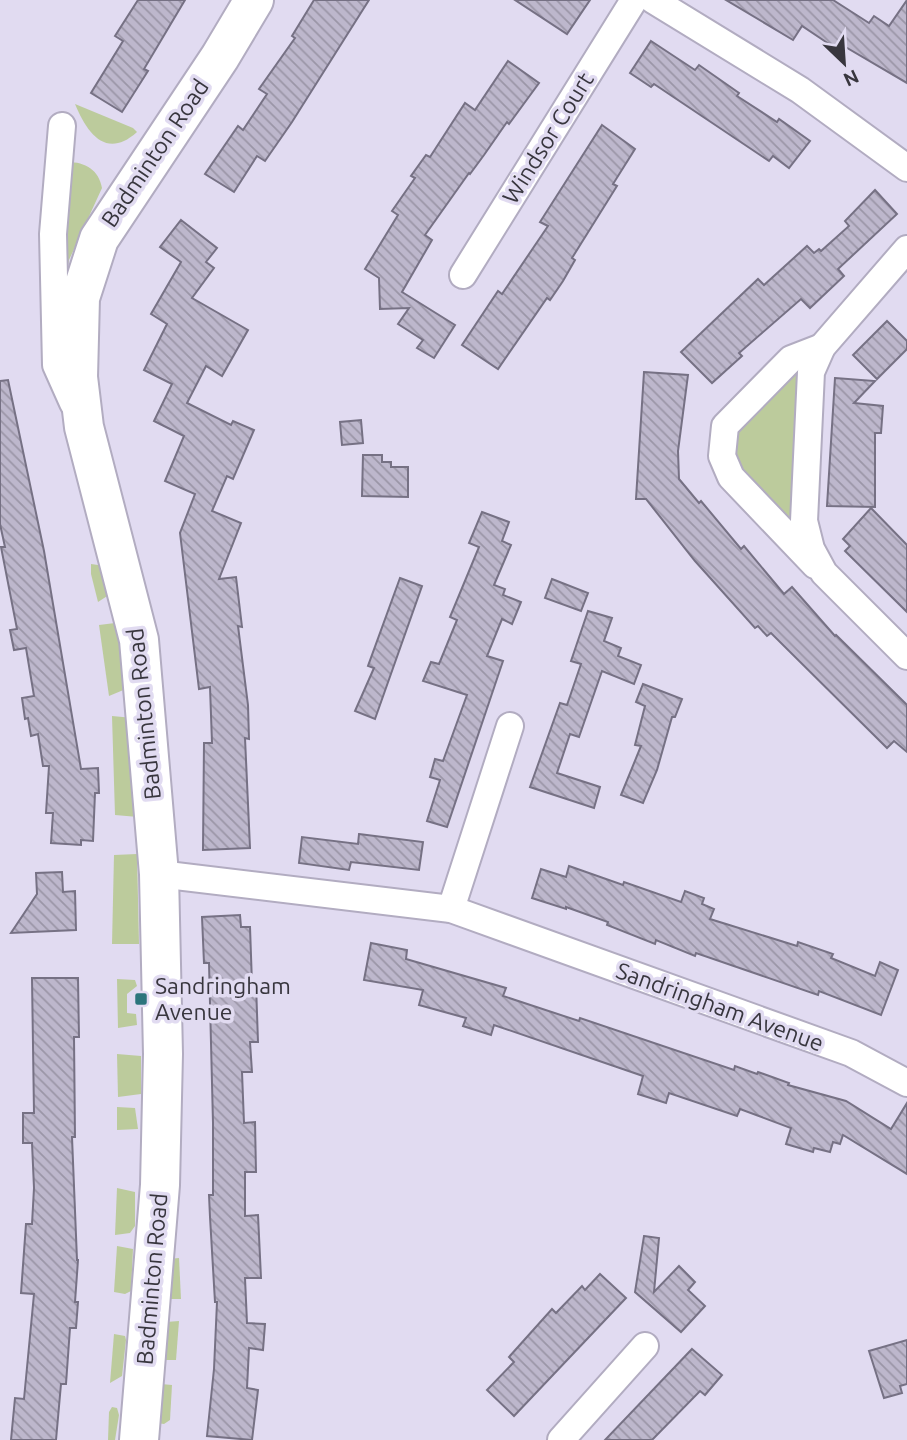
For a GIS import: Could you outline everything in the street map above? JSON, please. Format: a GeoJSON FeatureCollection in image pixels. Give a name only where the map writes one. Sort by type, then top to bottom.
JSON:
{"type":"FeatureCollection","features":[{"type":"Feature","properties":{"kind":"main road","name":"Badminton Road"},"geometry":{"type":"LineString","coordinates":[[139,1440],[160,1185],[163,1054],[159,874],[139,640],[84,427],[78,377],[80,298],[99,239],[220,57],[254,0]]}},
{"type":"Feature","properties":{"kind":"street","name":"Windsor Court"},"geometry":{"type":"LineString","coordinates":[[463,275],[634,0]]}},
{"type":"Feature","properties":{"kind":"street"},"geometry":{"type":"LineString","coordinates":[[653,0],[800,90],[907,168]]}},
{"type":"Feature","properties":{"kind":"street"},"geometry":{"type":"LineString","coordinates":[[62,126],[52,234],[56,365],[84,427]]}},
{"type":"Feature","properties":{"kind":"street"},"geometry":{"type":"LineString","coordinates":[[824,573],[811,549],[804,521],[811,372],[822,347],[907,249]]}},
{"type":"Feature","properties":{"kind":"street"},"geometry":{"type":"LineString","coordinates":[[822,347],[791,359],[725,426],[722,456],[731,477],[907,656]]}},
{"type":"Feature","properties":{"kind":"street"},"geometry":{"type":"LineString","coordinates":[[451,909],[510,726]]}},
{"type":"Feature","properties":{"kind":"street","name":"Sandringham Avenue"},"geometry":{"type":"LineString","coordinates":[[159,874],[451,909],[850,1053],[907,1083]]}},
{"type":"Feature","properties":{"kind":"street"},"geometry":{"type":"LineString","coordinates":[[561,1440],[645,1346]]}},
{"type":"Feature","properties":{"kind":"green space"},"geometry":{"type":"Polygon","coordinates":[[[75,104],[137,132],[116,144],[107,143],[85,125],[75,104]]]}},
{"type":"Feature","properties":{"kind":"green space"},"geometry":{"type":"Polygon","coordinates":[[[68,162],[90,168],[98,176],[102,188],[69,260],[62,295],[68,162]]]}},
{"type":"Feature","properties":{"kind":"green space"},"geometry":{"type":"Polygon","coordinates":[[[792,367],[804,373],[789,525],[733,466],[734,425],[792,367]]]}},
{"type":"Feature","properties":{"kind":"green space"},"geometry":{"type":"Polygon","coordinates":[[[91,564],[105,566],[115,591],[98,602],[91,574],[91,564]]]}},
{"type":"Feature","properties":{"kind":"green space"},"geometry":{"type":"Polygon","coordinates":[[[123,622],[133,686],[109,696],[99,625],[123,622]]]}},
{"type":"Feature","properties":{"kind":"green space"},"geometry":{"type":"Polygon","coordinates":[[[112,716],[133,718],[138,817],[115,815],[112,716]]]}},
{"type":"Feature","properties":{"kind":"green space"},"geometry":{"type":"Polygon","coordinates":[[[137,854],[139,944],[112,944],[114,855],[137,854]]]}},
{"type":"Feature","properties":{"kind":"green space"},"geometry":{"type":"Polygon","coordinates":[[[117,979],[135,980],[137,986],[127,994],[127,1013],[136,1014],[137,1025],[118,1028],[117,979]]]}},
{"type":"Feature","properties":{"kind":"green space"},"geometry":{"type":"Polygon","coordinates":[[[117,1054],[141,1056],[141,1094],[118,1097],[117,1054]]]}},
{"type":"Feature","properties":{"kind":"green space"},"geometry":{"type":"Polygon","coordinates":[[[117,1107],[135,1108],[138,1129],[117,1130],[117,1107]]]}},
{"type":"Feature","properties":{"kind":"green space"},"geometry":{"type":"Polygon","coordinates":[[[117,1188],[135,1192],[135,1226],[130,1233],[115,1235],[117,1188]]]}},
{"type":"Feature","properties":{"kind":"green space"},"geometry":{"type":"Polygon","coordinates":[[[117,1246],[133,1249],[131,1291],[125,1294],[114,1292],[117,1246]]]}},
{"type":"Feature","properties":{"kind":"green space"},"geometry":{"type":"Polygon","coordinates":[[[179,1258],[181,1299],[167,1299],[168,1259],[179,1258]]]}},
{"type":"Feature","properties":{"kind":"green space"},"geometry":{"type":"Polygon","coordinates":[[[179,1321],[176,1360],[161,1360],[166,1322],[179,1321]]]}},
{"type":"Feature","properties":{"kind":"green space"},"geometry":{"type":"Polygon","coordinates":[[[114,1334],[125,1336],[126,1340],[122,1376],[110,1383],[114,1334]]]}},
{"type":"Feature","properties":{"kind":"green space"},"geometry":{"type":"Polygon","coordinates":[[[161,1384],[172,1385],[170,1420],[164,1424],[157,1423],[161,1384]]]}},
{"type":"Feature","properties":{"kind":"green space"},"geometry":{"type":"Polygon","coordinates":[[[112,1407],[117,1408],[119,1415],[115,1440],[108,1440],[109,1412],[112,1407]]]}},
{"type":"Feature","properties":{"kind":"building"},"geometry":{"type":"Polygon","coordinates":[[[138,0],[185,0],[144,69],[148,71],[122,112],[91,93],[123,41],[115,36],[138,0]]]}},
{"type":"Feature","properties":{"kind":"building"},"geometry":{"type":"Polygon","coordinates":[[[314,0],[369,0],[265,161],[257,156],[234,192],[205,174],[238,126],[243,130],[267,94],[259,89],[295,38],[292,36],[314,0]]]}},
{"type":"Feature","properties":{"kind":"building"},"geometry":{"type":"Polygon","coordinates":[[[515,0],[590,0],[567,34],[515,0]]]}},
{"type":"Feature","properties":{"kind":"building"},"geometry":{"type":"Polygon","coordinates":[[[726,0],[833,0],[869,23],[874,16],[889,26],[907,0],[907,83],[842,45],[838,50],[802,26],[793,40],[726,0]]]}},
{"type":"Feature","properties":{"kind":"building"},"geometry":{"type":"Polygon","coordinates":[[[651,41],[695,70],[699,65],[739,93],[737,96],[777,122],[779,119],[810,141],[789,168],[773,156],[769,161],[654,84],[651,87],[630,73],[651,41]]]}},
{"type":"Feature","properties":{"kind":"building"},"geometry":{"type":"Polygon","coordinates":[[[508,61],[539,83],[509,124],[507,122],[425,235],[432,240],[402,292],[455,325],[434,358],[417,348],[423,340],[398,324],[409,308],[380,309],[379,278],[365,269],[398,215],[392,211],[415,178],[411,176],[426,155],[430,157],[465,103],[475,110],[508,61]]]}},
{"type":"Feature","properties":{"kind":"building"},"geometry":{"type":"Polygon","coordinates":[[[602,125],[635,149],[613,184],[617,186],[572,258],[575,260],[563,281],[550,300],[547,298],[498,369],[462,345],[498,291],[502,294],[548,226],[540,222],[602,125]]]}},
{"type":"Feature","properties":{"kind":"building"},"geometry":{"type":"Polygon","coordinates":[[[875,190],[897,214],[838,269],[844,276],[810,308],[801,299],[739,353],[742,356],[712,383],[681,352],[758,279],[764,285],[807,246],[814,253],[819,249],[821,251],[849,226],[845,221],[875,190]]]}},
{"type":"Feature","properties":{"kind":"building"},"geometry":{"type":"Polygon","coordinates":[[[181,220],[217,248],[206,262],[214,268],[192,298],[248,330],[222,376],[206,366],[187,403],[231,425],[233,421],[254,430],[233,479],[227,476],[212,511],[241,523],[219,579],[236,577],[242,627],[238,626],[248,705],[249,739],[245,738],[250,848],[203,850],[204,743],[212,743],[210,687],[199,689],[180,533],[195,494],[165,481],[184,436],[154,421],[172,384],[144,370],[167,324],[151,314],[181,262],[160,247],[181,220]]]}},
{"type":"Feature","properties":{"kind":"building"},"geometry":{"type":"Polygon","coordinates":[[[887,321],[907,341],[907,349],[877,379],[853,355],[887,321]]]}},
{"type":"Feature","properties":{"kind":"building"},"geometry":{"type":"Polygon","coordinates":[[[644,372],[688,375],[678,451],[679,479],[741,549],[744,546],[784,594],[792,587],[835,636],[907,705],[907,752],[894,741],[887,748],[771,633],[767,636],[758,626],[755,628],[695,561],[646,499],[636,499],[644,372]]]}},
{"type":"Feature","properties":{"kind":"building"},"geometry":{"type":"Polygon","coordinates":[[[835,378],[875,381],[854,403],[883,406],[881,433],[875,433],[875,507],[827,506],[835,378]]]}},
{"type":"Feature","properties":{"kind":"building"},"geometry":{"type":"Polygon","coordinates":[[[8,380],[44,551],[81,769],[98,768],[99,793],[95,793],[93,841],[81,840],[81,845],[51,843],[53,813],[46,813],[49,766],[43,766],[38,734],[31,736],[28,718],[25,719],[22,698],[34,696],[26,648],[14,650],[10,630],[17,629],[1,547],[5,547],[0,524],[0,381],[8,380]]]}},
{"type":"Feature","properties":{"kind":"building"},"geometry":{"type":"Polygon","coordinates":[[[361,420],[363,443],[342,445],[340,422],[361,420]]]}},
{"type":"Feature","properties":{"kind":"building"},"geometry":{"type":"Polygon","coordinates":[[[363,455],[382,455],[382,462],[391,462],[391,467],[408,467],[408,497],[362,496],[363,455]]]}},
{"type":"Feature","properties":{"kind":"building"},"geometry":{"type":"Polygon","coordinates":[[[871,508],[907,545],[907,612],[845,551],[850,546],[843,539],[871,508]]]}},
{"type":"Feature","properties":{"kind":"building"},"geometry":{"type":"Polygon","coordinates":[[[482,512],[509,522],[502,541],[511,545],[494,585],[505,589],[503,595],[521,602],[512,624],[502,619],[487,656],[503,661],[447,827],[427,821],[440,780],[430,777],[435,759],[443,761],[467,695],[423,681],[431,662],[439,664],[457,620],[450,617],[479,547],[469,543],[482,512]]]}},
{"type":"Feature","properties":{"kind":"building"},"geometry":{"type":"Polygon","coordinates":[[[400,578],[422,586],[375,719],[355,711],[374,668],[368,666],[400,578]]]}},
{"type":"Feature","properties":{"kind":"building"},"geometry":{"type":"Polygon","coordinates":[[[552,579],[588,593],[581,611],[545,598],[552,579]]]}},
{"type":"Feature","properties":{"kind":"building"},"geometry":{"type":"Polygon","coordinates":[[[588,611],[612,618],[604,641],[621,648],[618,656],[641,665],[634,684],[602,671],[579,737],[570,734],[557,773],[600,787],[594,808],[530,787],[560,703],[567,705],[581,664],[571,661],[588,611]]]}},
{"type":"Feature","properties":{"kind":"building"},"geometry":{"type":"Polygon","coordinates":[[[643,684],[682,699],[675,717],[672,717],[657,770],[643,803],[621,795],[641,746],[635,745],[645,706],[636,702],[643,684]]]}},
{"type":"Feature","properties":{"kind":"building"},"geometry":{"type":"Polygon","coordinates":[[[359,834],[423,842],[419,870],[351,862],[349,870],[299,863],[302,837],[358,844],[359,834]]]}},
{"type":"Feature","properties":{"kind":"building"},"geometry":{"type":"Polygon","coordinates":[[[569,866],[681,902],[685,891],[704,898],[702,904],[714,909],[710,919],[797,946],[798,942],[833,954],[831,958],[875,976],[880,962],[898,970],[881,1015],[819,991],[818,995],[696,953],[695,956],[656,940],[655,944],[607,925],[608,922],[532,898],[541,869],[566,877],[569,866]]]}},
{"type":"Feature","properties":{"kind":"building"},"geometry":{"type":"Polygon","coordinates":[[[62,872],[63,892],[75,891],[76,930],[11,933],[37,894],[36,873],[62,872]]]}},
{"type":"Feature","properties":{"kind":"building"},"geometry":{"type":"Polygon","coordinates":[[[240,915],[241,927],[250,927],[258,1042],[250,1042],[252,1072],[242,1072],[244,1123],[255,1122],[256,1172],[245,1172],[245,1216],[258,1215],[261,1278],[245,1278],[247,1323],[265,1324],[263,1350],[249,1348],[247,1388],[258,1390],[252,1440],[207,1436],[217,1302],[209,1195],[213,1195],[213,1123],[209,963],[204,963],[202,917],[240,915]]]}},
{"type":"Feature","properties":{"kind":"building"},"geometry":{"type":"Polygon","coordinates":[[[371,943],[407,950],[406,959],[506,988],[503,996],[579,1021],[580,1018],[734,1070],[735,1066],[757,1074],[758,1072],[789,1083],[788,1085],[846,1101],[891,1129],[907,1103],[907,1174],[843,1135],[840,1144],[833,1142],[830,1152],[814,1148],[813,1152],[786,1144],[791,1128],[740,1109],[737,1116],[669,1093],[666,1103],[638,1094],[643,1076],[494,1025],[491,1035],[463,1026],[466,1018],[419,1005],[423,990],[364,980],[371,943]]]}},
{"type":"Feature","properties":{"kind":"building"},"geometry":{"type":"Polygon","coordinates":[[[32,978],[78,978],[79,1037],[74,1037],[75,1137],[72,1137],[78,1260],[75,1302],[78,1302],[76,1328],[70,1328],[66,1384],[61,1384],[56,1440],[11,1440],[15,1398],[24,1399],[34,1294],[21,1293],[26,1224],[32,1224],[34,1188],[32,1143],[23,1143],[23,1113],[34,1113],[32,978]]]}},
{"type":"Feature","properties":{"kind":"building"},"geometry":{"type":"Polygon","coordinates":[[[644,1236],[659,1238],[654,1292],[679,1266],[695,1282],[688,1290],[705,1306],[681,1332],[635,1292],[644,1236]]]}},
{"type":"Feature","properties":{"kind":"building"},"geometry":{"type":"Polygon","coordinates":[[[600,1274],[626,1298],[514,1416],[487,1390],[514,1362],[509,1357],[552,1309],[556,1313],[582,1286],[585,1290],[600,1274]]]}},
{"type":"Feature","properties":{"kind":"building"},"geometry":{"type":"Polygon","coordinates":[[[907,1340],[907,1384],[900,1386],[902,1393],[884,1398],[869,1351],[907,1340]]]}},
{"type":"Feature","properties":{"kind":"building"},"geometry":{"type":"Polygon","coordinates":[[[692,1349],[722,1375],[705,1395],[700,1391],[652,1440],[605,1440],[692,1349]]]}},
{"type":"Feature","properties":{"kind":"place","name":"Sandringham Avenue"},"geometry":{"type":"Point","coordinates":[141,999]}}]}
